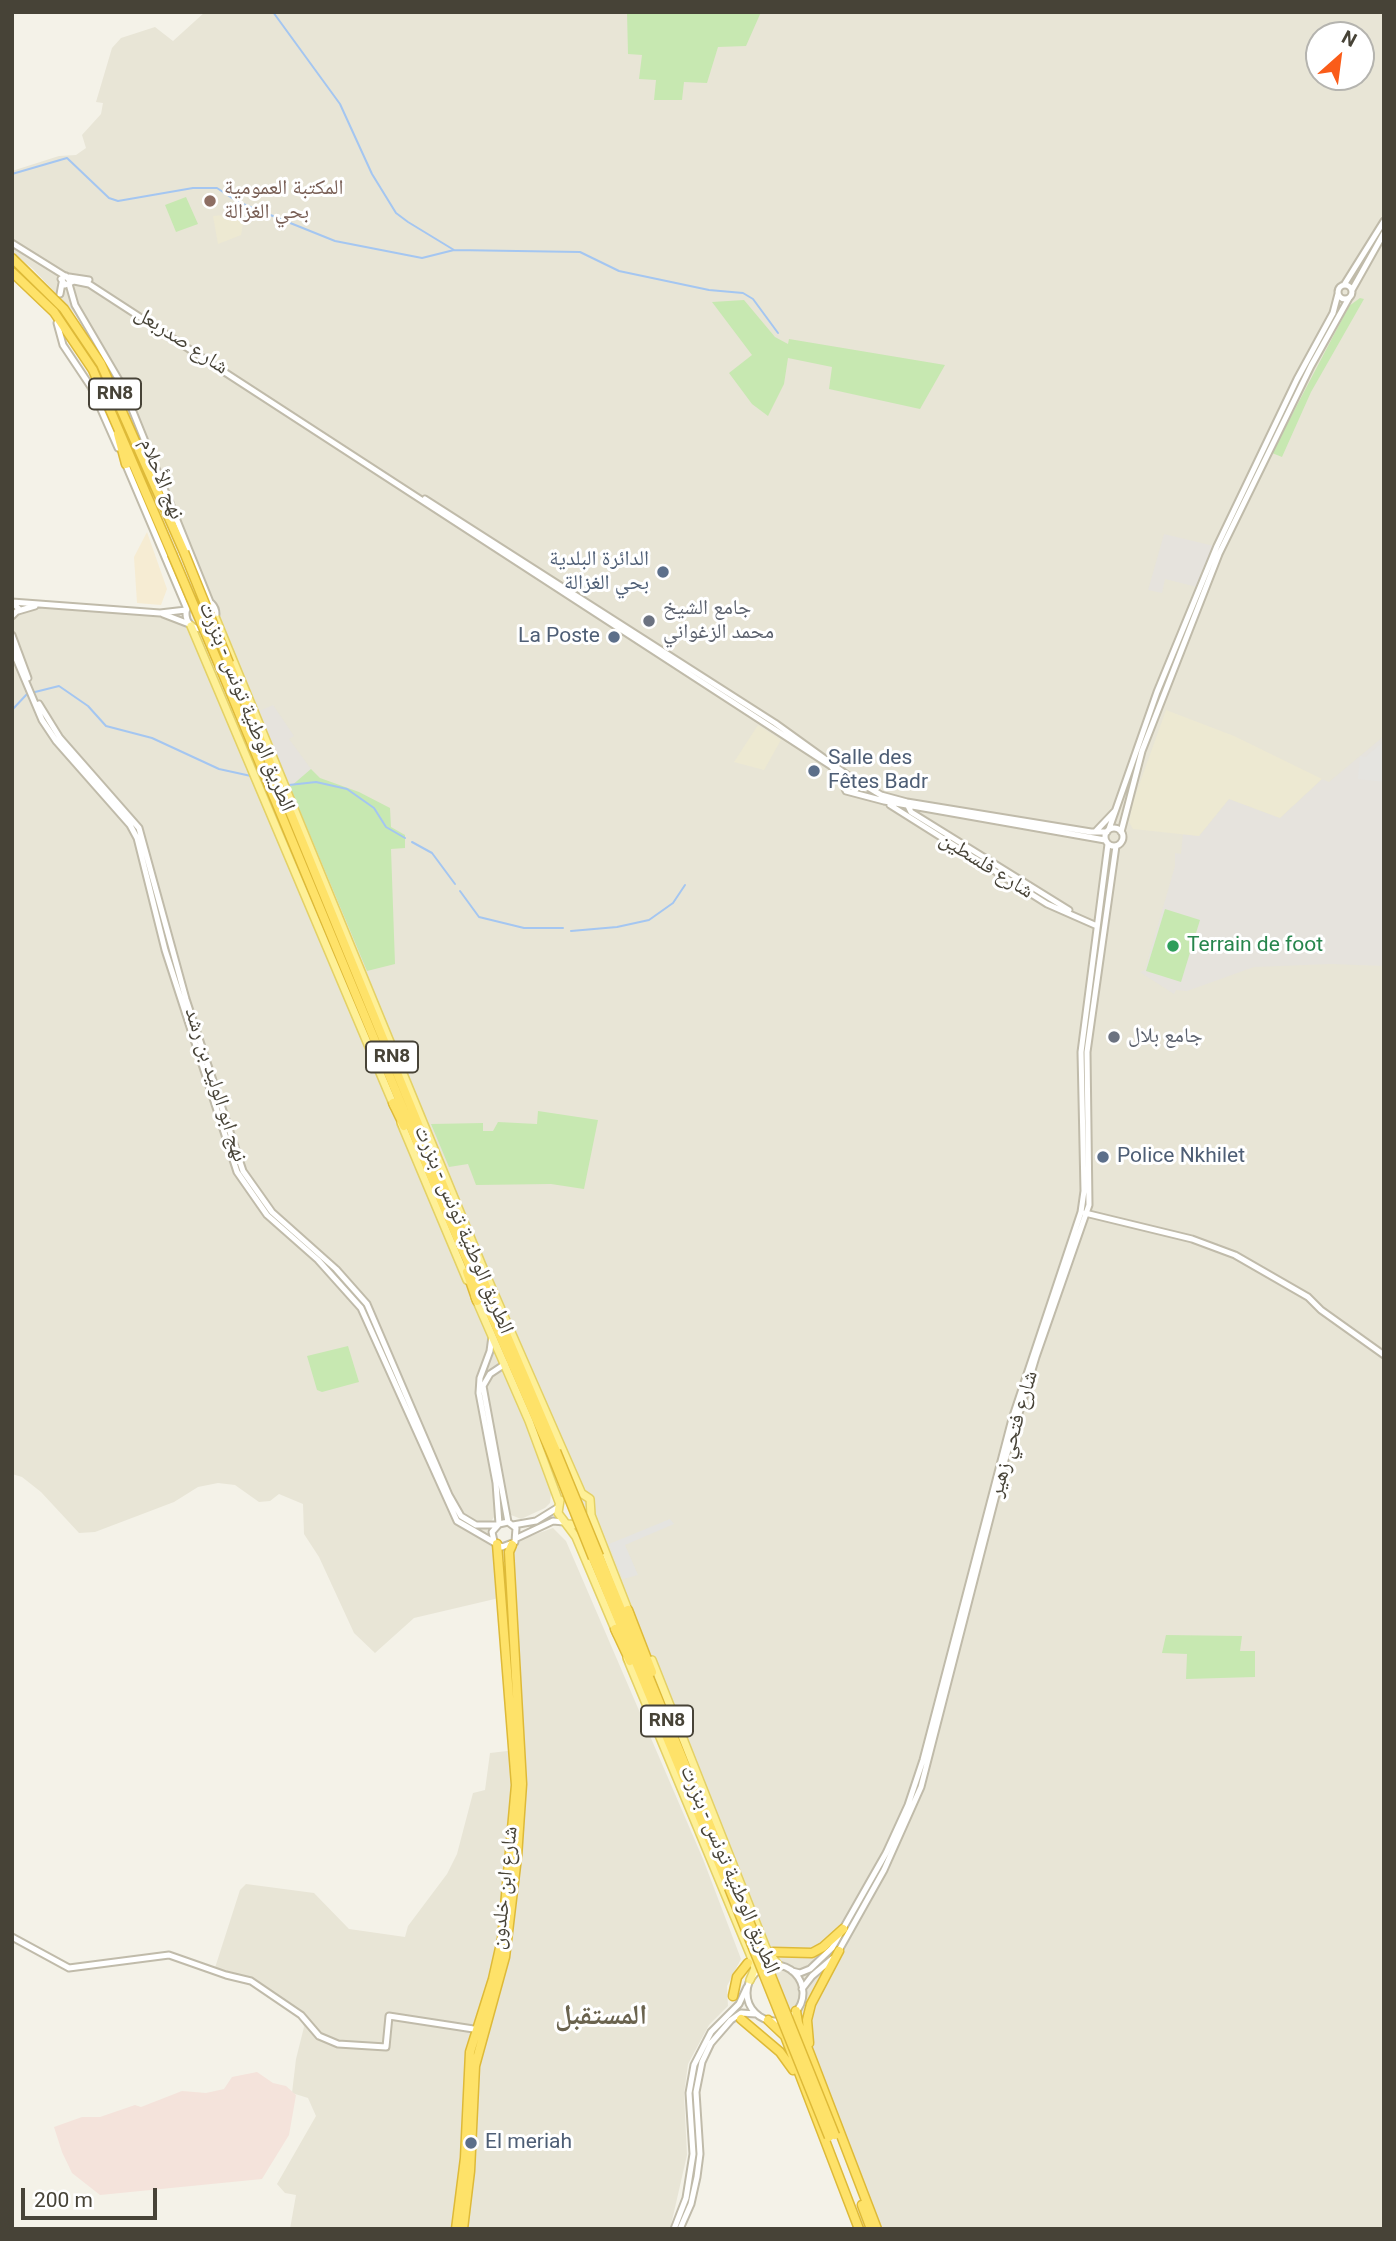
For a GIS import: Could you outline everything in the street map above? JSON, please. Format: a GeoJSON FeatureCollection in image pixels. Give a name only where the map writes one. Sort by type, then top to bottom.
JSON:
{"type":"FeatureCollection","features":[{"type":"Feature","properties":{"kind":"highway","name":"الطريق الوطنية تونس - بنزرت"},"geometry":{"type":"LineString","coordinates":[[12,258],[64,309],[101,364],[184,552],[554,1452],[680,1770],[732,1887]]}},
{"type":"Feature","properties":{"kind":"highway","name":"الطريق الوطنية تونس - بنزرت"},"geometry":{"type":"LineString","coordinates":[[12,272],[54,312],[93,370],[220,667],[443,1208],[554,1452]]}},
{"type":"Feature","properties":{"kind":"highway","name":"RN8"},"geometry":{"type":"LineString","coordinates":[[93,370],[126,464]]}},
{"type":"Feature","properties":{"kind":"highway","name":"RN8"},"geometry":{"type":"LineString","coordinates":[[373,998],[408,1096]]}},
{"type":"Feature","properties":{"kind":"highway","name":"RN8"},"geometry":{"type":"LineString","coordinates":[[393,1103],[443,1208]]}},
{"type":"Feature","properties":{"kind":"highway","name":"RN8"},"geometry":{"type":"LineString","coordinates":[[424,1136],[474,1247]]}},
{"type":"Feature","properties":{"kind":"highway"},"geometry":{"type":"LineString","coordinates":[[443,1208],[477,1301]]}},
{"type":"Feature","properties":{"kind":"highway","name":"شارع ابن خلدون"},"geometry":{"type":"LineString","coordinates":[[463,2229],[470,2178],[479,2030],[499,1978],[511,1923],[522,1784],[509,1552],[514,1542]]}},
{"type":"Feature","properties":{"kind":"highway","name":"شارع ابن خلدون"},"geometry":{"type":"LineString","coordinates":[[456,2229],[464,2158],[468,2065],[502,1939],[516,1785],[496,1543]]}},
{"type":"Feature","properties":{"kind":"highway","name":"الطريق الوطنية تونس - بنزرت"},"geometry":{"type":"LineString","coordinates":[[596,1557],[676,1744],[870,2229]]}},
{"type":"Feature","properties":{"kind":"highway"},"geometry":{"type":"LineString","coordinates":[[628,1610],[676,1744]]}},
{"type":"Feature","properties":{"kind":"highway"},"geometry":{"type":"LineString","coordinates":[[615,1629],[680,1770]]}},
{"type":"Feature","properties":{"kind":"highway"},"geometry":{"type":"LineString","coordinates":[[773,1952],[811,1953],[823,1947],[843,1929]]}},
{"type":"Feature","properties":{"kind":"highway"},"geometry":{"type":"LineString","coordinates":[[818,2076],[809,2046],[807,2020],[814,1996],[839,1951]]}},
{"type":"Feature","properties":{"kind":"highway"},"geometry":{"type":"LineString","coordinates":[[733,1996],[737,1977],[748,1963]]}},
{"type":"Feature","properties":{"kind":"highway"},"geometry":{"type":"LineString","coordinates":[[796,2011],[877,2229]]}},
{"type":"Feature","properties":{"kind":"highway","name":"RN8"},"geometry":{"type":"LineString","coordinates":[[741,2019],[788,2061],[805,2088]]}},
{"type":"Feature","properties":{"kind":"highway","name":"RN8"},"geometry":{"type":"LineString","coordinates":[[768,2020],[781,2029],[862,2229]]}},
{"type":"Feature","properties":{"kind":"highway","name":"الطريق الوطنية تونس - بنزرت"},"geometry":{"type":"LineString","coordinates":[[832,2136],[862,2229]]}},
{"type":"Feature","properties":{"kind":"main road"},"geometry":{"type":"LineString","coordinates":[[216,619],[474,1247],[581,1492],[592,1503],[591,1514],[628,1610],[648,1652],[766,1948],[778,1965]]}},
{"type":"Feature","properties":{"kind":"main road"},"geometry":{"type":"LineString","coordinates":[[191,625],[492,1333],[558,1505],[576,1537],[750,1954],[755,1968],[749,1983]]}},
{"type":"Feature","properties":{"kind":"main road"},"geometry":{"type":"LineString","coordinates":[[558,1505],[565,1493],[581,1492]]}},
{"type":"Feature","properties":{"kind":"main road"},"geometry":{"type":"LineString","coordinates":[[566,1523],[584,1523],[591,1514]]}},
{"type":"Feature","properties":{"kind":"street"},"geometry":{"type":"LineString","coordinates":[[1256,469],[1333,313],[1339,288],[1344,285],[1384,221]]}},
{"type":"Feature","properties":{"kind":"street"},"geometry":{"type":"LineString","coordinates":[[1256,469],[1384,233]]}},
{"type":"Feature","properties":{"kind":"street"},"geometry":{"type":"LineString","coordinates":[[12,243],[66,280],[60,294]]}},
{"type":"Feature","properties":{"kind":"street","name":"شارع صدربعل"},"geometry":{"type":"LineString","coordinates":[[66,280],[89,284],[831,766],[844,782]]}},
{"type":"Feature","properties":{"kind":"street","name":"شارع صدربعل"},"geometry":{"type":"LineString","coordinates":[[66,280],[88,280],[775,723],[850,777]]}},
{"type":"Feature","properties":{"kind":"street","name":"نهج الأحلام"},"geometry":{"type":"LineString","coordinates":[[66,280],[75,305],[123,387],[210,601]]}},
{"type":"Feature","properties":{"kind":"street"},"geometry":{"type":"LineString","coordinates":[[1344,285],[1352,290]]}},
{"type":"Feature","properties":{"kind":"street"},"geometry":{"type":"LineString","coordinates":[[1338,294],[1343,299],[1349,298]]}},
{"type":"Feature","properties":{"kind":"street"},"geometry":{"type":"LineString","coordinates":[[57,323],[63,345],[91,387],[126,464],[191,625]]}},
{"type":"Feature","properties":{"kind":"street","name":"شارع فتحي زهير"},"geometry":{"type":"LineString","coordinates":[[792,1971],[805,1972],[816,1965],[843,1929],[900,1824],[919,1775],[1012,1419],[1084,1212],[1081,1052],[1108,830],[1190,608],[1256,469]]}},
{"type":"Feature","properties":{"kind":"street","name":"شارع فتحي زهير"},"geometry":{"type":"LineString","coordinates":[[803,1989],[812,1976],[839,1951],[898,1841],[920,1787],[1005,1460],[1091,1191],[1087,1052],[1116,846],[1123,839],[1121,831],[1133,778],[1167,684],[1256,469]]}},
{"type":"Feature","properties":{"kind":"street"},"geometry":{"type":"LineString","coordinates":[[12,602],[160,613],[186,610],[198,599],[210,601],[215,608],[216,619],[207,628],[160,613]]}},
{"type":"Feature","properties":{"kind":"street"},"geometry":{"type":"LineString","coordinates":[[12,602],[17,605],[12,624]]}},
{"type":"Feature","properties":{"kind":"street"},"geometry":{"type":"LineString","coordinates":[[16,614],[33,606],[70,607]]}},
{"type":"Feature","properties":{"kind":"street","name":"نهج ابو الوليد بن رشد"},"geometry":{"type":"LineString","coordinates":[[12,635],[31,690]]}},
{"type":"Feature","properties":{"kind":"street","name":"نهج ابو الوليد بن رشد"},"geometry":{"type":"LineString","coordinates":[[12,649],[56,741],[130,825],[137,838],[176,987],[237,1172],[267,1215],[331,1273],[361,1308],[395,1378],[450,1511],[464,1528],[496,1543]]}},
{"type":"Feature","properties":{"kind":"street","name":"نهج ابو الوليد بن رشد"},"geometry":{"type":"LineString","coordinates":[[36,702],[60,738],[139,828],[186,999],[243,1171],[272,1212],[336,1269],[367,1304],[449,1495],[461,1516],[476,1525],[498,1524]]}},
{"type":"Feature","properties":{"kind":"street"},"geometry":{"type":"LineString","coordinates":[[1116,846],[1107,842],[907,804],[881,795],[850,777],[844,782],[844,789],[884,801],[907,804],[1094,832],[1121,831]]}},
{"type":"Feature","properties":{"kind":"street"},"geometry":{"type":"LineString","coordinates":[[854,792],[858,786],[857,781]]}},
{"type":"Feature","properties":{"kind":"street","name":"شارع فلسطين"},"geometry":{"type":"LineString","coordinates":[[884,801],[1047,904],[1095,923]]}},
{"type":"Feature","properties":{"kind":"street"},"geometry":{"type":"LineString","coordinates":[[1094,832],[1113,816],[1120,802]]}},
{"type":"Feature","properties":{"kind":"street","name":"شارع فلسطين"},"geometry":{"type":"LineString","coordinates":[[907,804],[1049,901],[1095,923]]}},
{"type":"Feature","properties":{"kind":"street"},"geometry":{"type":"LineString","coordinates":[[1084,1212],[1192,1239],[1235,1255],[1308,1297],[1321,1310],[1384,1355]]}},
{"type":"Feature","properties":{"kind":"street"},"geometry":{"type":"LineString","coordinates":[[492,1333],[479,1393],[496,1483],[498,1524],[492,1532],[496,1543],[514,1542],[553,1521],[566,1523]]}},
{"type":"Feature","properties":{"kind":"street"},"geometry":{"type":"LineString","coordinates":[[505,1364],[490,1374],[483,1386],[514,1542]]}},
{"type":"Feature","properties":{"kind":"street"},"geometry":{"type":"LineString","coordinates":[[498,1524],[536,1521],[558,1505]]}},
{"type":"Feature","properties":{"kind":"street"},"geometry":{"type":"LineString","coordinates":[[12,1937],[69,1968],[169,1955],[226,1975],[251,1980],[301,2015],[319,2036],[338,2044],[386,2047],[389,2016],[479,2030]]}},
{"type":"Feature","properties":{"kind":"street"},"geometry":{"type":"LineString","coordinates":[[674,2229],[686,2198],[694,2154],[689,2093],[694,2065],[711,2032],[739,2004],[749,1983],[762,1968],[778,1965],[792,1971],[803,1989],[802,2001],[796,2011],[782,2020],[768,2020],[756,2014],[744,2013],[731,2020],[711,2043],[702,2062],[696,2092],[700,2154],[697,2177],[691,2204],[680,2229]]}},
{"type":"Feature","properties":{"kind":"street"},"geometry":{"type":"LineString","coordinates":[[749,1983],[748,2001],[756,2014]]}},
{"type":"Feature","properties":{"kind":"shaded area"},"geometry":{"type":"Polygon","coordinates":[[[205,12],[1384,12],[1384,2229],[874,2229],[817,2083],[116,380],[80,319],[33,269],[12,252],[12,171],[59,156],[76,155],[86,148],[82,135],[101,114],[103,103],[96,102],[112,48],[121,38],[155,27],[173,41],[205,12]]]}},
{"type":"Feature","properties":{"kind":"shaded area"},"geometry":{"type":"Polygon","coordinates":[[[245,213],[241,235],[218,244],[213,216],[245,213]]]}},
{"type":"Feature","properties":{"kind":"shaded area"},"geometry":{"type":"Polygon","coordinates":[[[147,532],[167,589],[161,605],[137,603],[134,557],[147,532]]]}},
{"type":"Feature","properties":{"kind":"shaded area"},"geometry":{"type":"Polygon","coordinates":[[[1164,534],[1214,546],[1197,587],[1165,579],[1162,593],[1148,590],[1164,534]]]}},
{"type":"Feature","properties":{"kind":"shaded area"},"geometry":{"type":"Polygon","coordinates":[[[12,601],[157,613],[176,619],[191,631],[552,1485],[550,1503],[545,1508],[521,1519],[511,1515],[494,1517],[488,1526],[487,1538],[493,1546],[499,1598],[414,1618],[375,1653],[354,1633],[319,1557],[304,1534],[303,1504],[279,1494],[270,1501],[259,1502],[235,1485],[218,1483],[198,1487],[174,1502],[95,1532],[79,1533],[41,1492],[22,1477],[12,1474],[12,601]]]}},
{"type":"Feature","properties":{"kind":"shaded area"},"geometry":{"type":"Polygon","coordinates":[[[273,705],[294,736],[289,739],[311,769],[290,787],[259,711],[273,705]]]}},
{"type":"Feature","properties":{"kind":"shaded area"},"geometry":{"type":"Polygon","coordinates":[[[1166,710],[1234,736],[1322,779],[1280,818],[1229,799],[1199,836],[1133,829],[1129,822],[1133,802],[1166,710]]]}},
{"type":"Feature","properties":{"kind":"shaded area"},"geometry":{"type":"Polygon","coordinates":[[[758,725],[781,740],[764,770],[734,762],[758,725]]]}},
{"type":"Feature","properties":{"kind":"shaded area"},"geometry":{"type":"Polygon","coordinates":[[[1384,736],[1384,966],[1331,964],[1254,967],[1187,991],[1176,990],[1174,994],[1140,972],[1145,970],[1175,866],[1175,853],[1181,854],[1183,834],[1199,836],[1229,799],[1280,818],[1322,779],[1329,782],[1384,736]]]}},
{"type":"Feature","properties":{"kind":"shaded area"},"geometry":{"type":"Polygon","coordinates":[[[1384,741],[1384,782],[1358,779],[1360,756],[1365,757],[1384,741]]]}},
{"type":"Feature","properties":{"kind":"shaded area"},"geometry":{"type":"Polygon","coordinates":[[[670,1519],[674,1524],[625,1545],[638,1575],[623,1579],[609,1544],[670,1519]]]}},
{"type":"Feature","properties":{"kind":"shaded area"},"geometry":{"type":"Polygon","coordinates":[[[553,1528],[566,1541],[703,1859],[741,1959],[727,1986],[728,2006],[709,2025],[688,2064],[684,2094],[687,2155],[671,2225],[669,2229],[290,2229],[296,2195],[285,2193],[277,2184],[316,2116],[308,2098],[292,2093],[296,2059],[304,2027],[302,2018],[251,1982],[213,1974],[240,1890],[246,1884],[314,1893],[349,1929],[405,1937],[408,1926],[447,1874],[457,1854],[473,1793],[485,1790],[490,1753],[525,1749],[512,1560],[515,1548],[522,1539],[553,1528]]]}},
{"type":"Feature","properties":{"kind":"shaded area"},"geometry":{"type":"Polygon","coordinates":[[[257,2072],[273,2083],[286,2086],[296,2095],[289,2135],[262,2179],[100,2195],[72,2173],[54,2127],[82,2117],[100,2117],[135,2105],[141,2107],[182,2091],[206,2093],[224,2089],[232,2077],[257,2072]]]}},
{"type":"Feature","properties":{"kind":"green space"},"geometry":{"type":"Polygon","coordinates":[[[627,12],[761,12],[746,46],[718,47],[707,83],[684,82],[682,100],[654,100],[656,80],[639,79],[642,55],[628,54],[627,12]]]}},
{"type":"Feature","properties":{"kind":"green space"},"geometry":{"type":"Polygon","coordinates":[[[186,197],[198,224],[176,232],[165,205],[186,197]]]}},
{"type":"Feature","properties":{"kind":"green space"},"geometry":{"type":"Polygon","coordinates":[[[1360,298],[1364,299],[1311,392],[1282,457],[1272,453],[1349,306],[1360,298]]]}},
{"type":"Feature","properties":{"kind":"green space"},"geometry":{"type":"Polygon","coordinates":[[[744,300],[775,337],[788,344],[789,339],[945,365],[920,409],[829,389],[832,367],[788,358],[784,384],[768,416],[752,404],[729,373],[752,355],[712,302],[744,300]]]}},
{"type":"Feature","properties":{"kind":"green space"},"geometry":{"type":"Polygon","coordinates":[[[311,769],[320,778],[359,792],[390,808],[391,827],[405,835],[405,848],[391,849],[395,964],[367,971],[290,787],[311,769]]]}},
{"type":"Feature","properties":{"kind":"green space","name":"Terrain de foot"},"geometry":{"type":"Polygon","coordinates":[[[1165,909],[1200,920],[1181,982],[1146,971],[1165,909]]]}},
{"type":"Feature","properties":{"kind":"green space"},"geometry":{"type":"Polygon","coordinates":[[[538,1111],[598,1120],[584,1189],[551,1184],[476,1185],[468,1164],[449,1167],[431,1124],[483,1123],[483,1131],[493,1131],[498,1122],[537,1124],[538,1111]]]}},
{"type":"Feature","properties":{"kind":"green space"},"geometry":{"type":"Polygon","coordinates":[[[348,1346],[359,1382],[322,1392],[317,1390],[307,1356],[348,1346]]]}},
{"type":"Feature","properties":{"kind":"green space"},"geometry":{"type":"Polygon","coordinates":[[[1166,1635],[1242,1636],[1240,1651],[1255,1651],[1255,1677],[1186,1679],[1187,1654],[1162,1653],[1166,1635]]]}},
{"type":"Feature","properties":{"kind":"waterway"},"geometry":{"type":"LineString","coordinates":[[273,12],[340,104],[372,174],[396,213],[408,222],[454,250],[580,252],[619,271],[709,290],[743,293],[753,299],[778,333]]}},
{"type":"Feature","properties":{"kind":"waterway"},"geometry":{"type":"LineString","coordinates":[[12,174],[67,158],[109,198],[118,201],[193,188],[217,188],[238,202],[335,241],[422,258],[454,250]]}},
{"type":"Feature","properties":{"kind":"waterway"},"geometry":{"type":"LineString","coordinates":[[12,710],[27,694],[59,686],[88,706],[106,726],[152,738],[219,769],[251,776]]}},
{"type":"Feature","properties":{"kind":"waterway"},"geometry":{"type":"LineString","coordinates":[[289,785],[316,782],[347,789],[374,808],[386,827],[405,838]]}},
{"type":"Feature","properties":{"kind":"waterway"},"geometry":{"type":"LineString","coordinates":[[412,842],[432,853],[455,884]]}},
{"type":"Feature","properties":{"kind":"waterway"},"geometry":{"type":"LineString","coordinates":[[571,931],[617,927],[649,920],[673,903],[685,885]]}},
{"type":"Feature","properties":{"kind":"waterway"},"geometry":{"type":"LineString","coordinates":[[460,891],[479,917],[524,928],[563,928]]}},
{"type":"Feature","properties":{"kind":"place","name":"المكتبة العمومية بحي الغزالة"},"geometry":{"type":"Point","coordinates":[210,201]}},
{"type":"Feature","properties":{"kind":"place","name":"الدائرة البلدية بحي الغزالة"},"geometry":{"type":"Point","coordinates":[663,572]}},
{"type":"Feature","properties":{"kind":"place","name":"جامع الشيخ محمد الزغواني"},"geometry":{"type":"Point","coordinates":[649,621]}},
{"type":"Feature","properties":{"kind":"place","name":"La Poste"},"geometry":{"type":"Point","coordinates":[614,637]}},
{"type":"Feature","properties":{"kind":"place","name":"Salle des Fêtes Badr"},"geometry":{"type":"Point","coordinates":[814,771]}},
{"type":"Feature","properties":{"kind":"place","name":"Terrain de foot"},"geometry":{"type":"Point","coordinates":[1173,946]}},
{"type":"Feature","properties":{"kind":"place","name":"جامع بلال"},"geometry":{"type":"Point","coordinates":[1114,1037]}},
{"type":"Feature","properties":{"kind":"place","name":"Police Nkhilet"},"geometry":{"type":"Point","coordinates":[1103,1157]}},
{"type":"Feature","properties":{"kind":"place","name":"El meriah"},"geometry":{"type":"Point","coordinates":[471,2143]}},
{"type":"Feature","properties":{"kind":"district","name":"المستقبل"},"geometry":{"type":"Point","coordinates":[601,2017]}}]}
